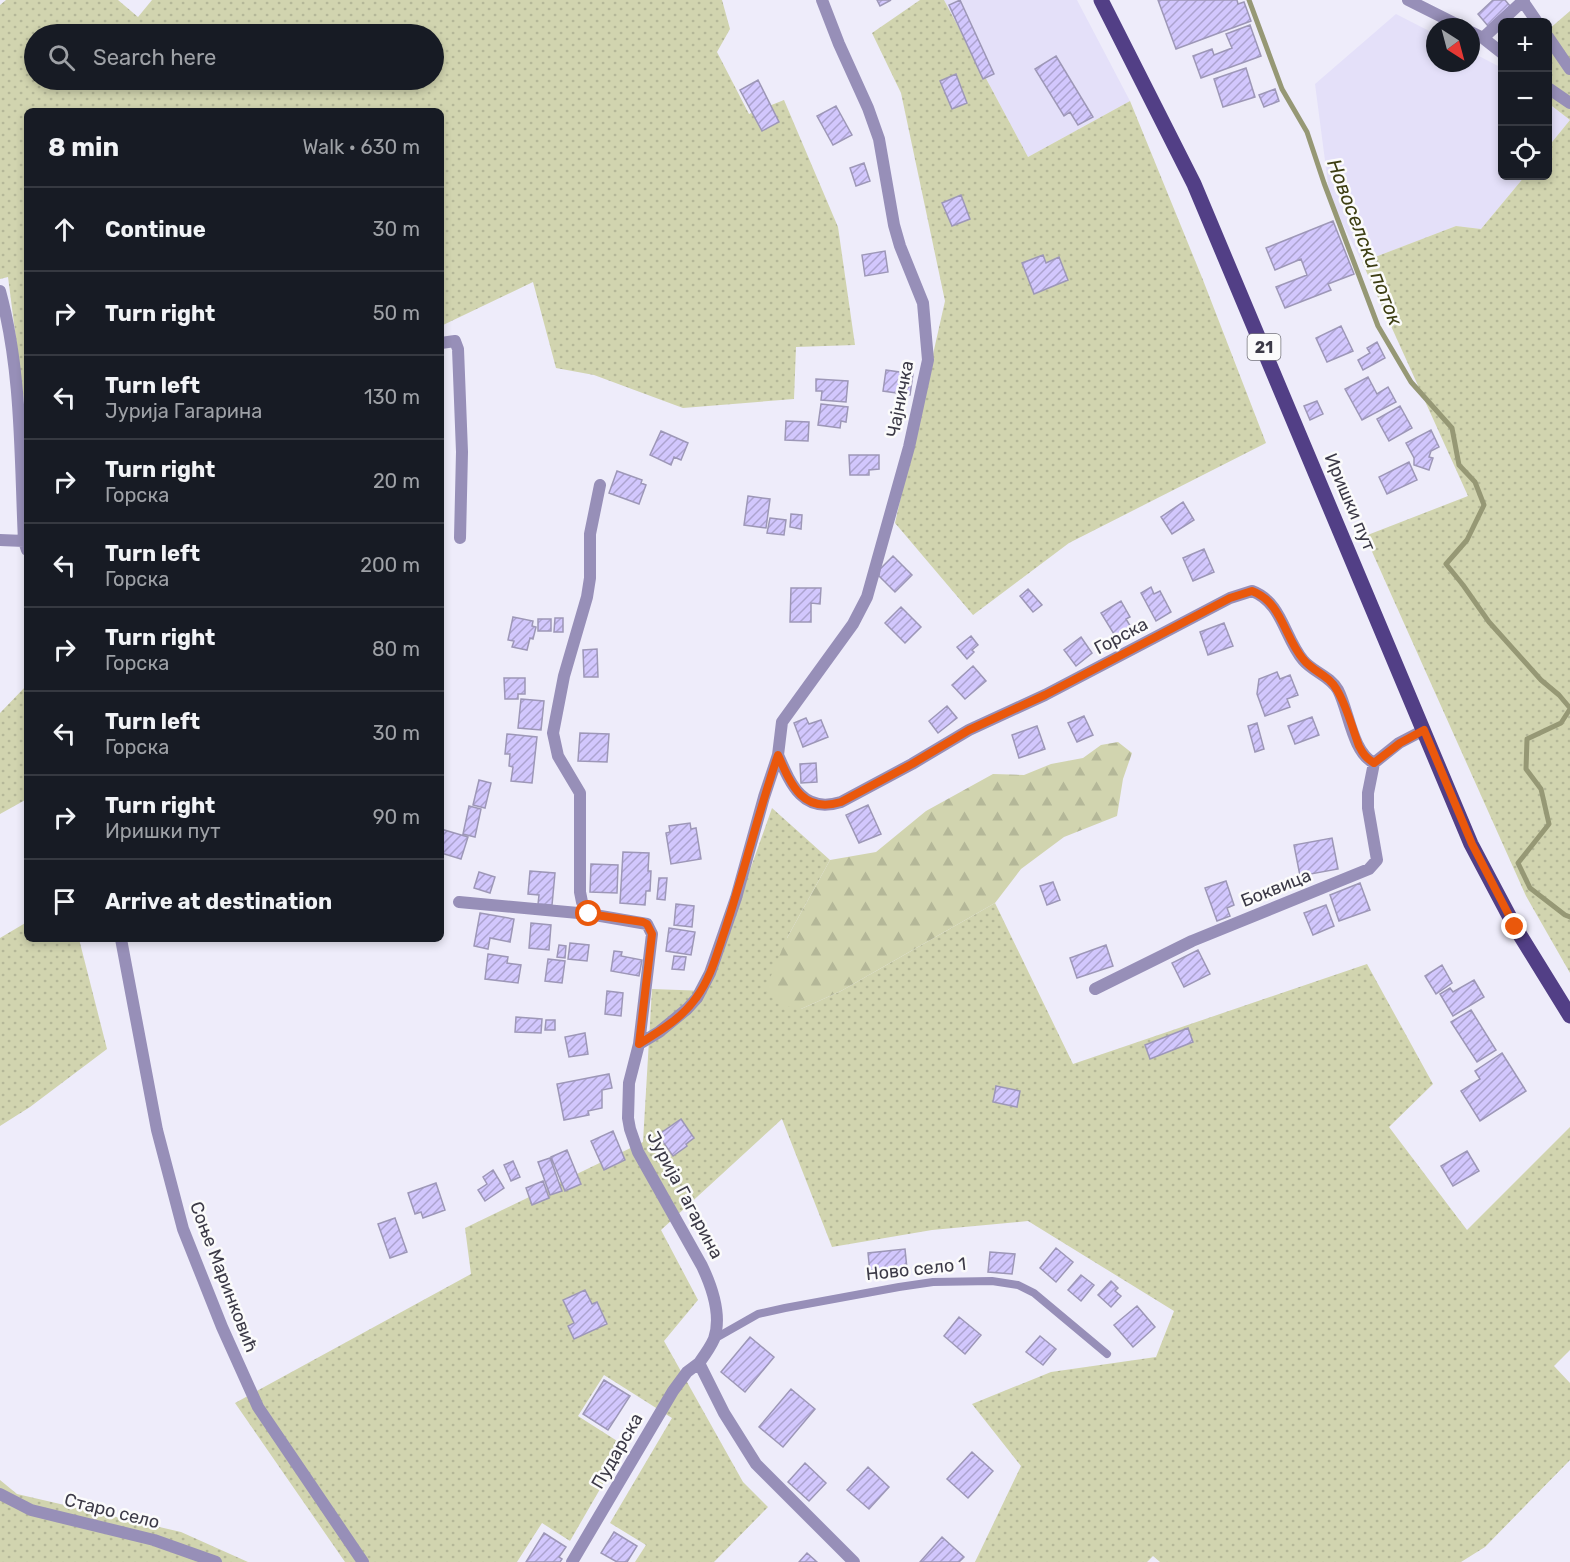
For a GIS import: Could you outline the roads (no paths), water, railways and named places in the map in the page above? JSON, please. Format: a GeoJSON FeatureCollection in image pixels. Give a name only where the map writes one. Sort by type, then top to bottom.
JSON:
{"type":"FeatureCollection","features":[{"type":"Feature","properties":{"kind":"main road","name":"Иришки пут"},"geometry":{"type":"LineString","coordinates":[[1101,0],[1194,184],[1472,844],[1490,882],[1570,1016]]}},
{"type":"Feature","properties":{"kind":"street","name":"Чајничка"},"geometry":{"type":"LineString","coordinates":[[778,755],[782,722],[853,624],[867,597],[909,447],[928,360],[923,303],[900,246],[888,199],[879,139],[868,108],[838,44],[822,0]]}},
{"type":"Feature","properties":{"kind":"street"},"geometry":{"type":"LineString","coordinates":[[1408,0],[1444,18]]}},
{"type":"Feature","properties":{"kind":"street"},"geometry":{"type":"LineString","coordinates":[[1483,38],[1523,0],[1535,18]]}},
{"type":"Feature","properties":{"kind":"street"},"geometry":{"type":"LineString","coordinates":[[1480,36],[1498,49]]}},
{"type":"Feature","properties":{"kind":"street"},"geometry":{"type":"LineString","coordinates":[[1552,43],[1570,69]]}},
{"type":"Feature","properties":{"kind":"street"},"geometry":{"type":"LineString","coordinates":[[1552,91],[1570,103]]}},
{"type":"Feature","properties":{"kind":"street"},"geometry":{"type":"LineString","coordinates":[[0,291],[7,315],[15,380],[24,502]]}},
{"type":"Feature","properties":{"kind":"street"},"geometry":{"type":"LineString","coordinates":[[444,343],[455,341],[458,349],[462,452],[460,538]]}},
{"type":"Feature","properties":{"kind":"street"},"geometry":{"type":"LineString","coordinates":[[589,914],[582,902],[580,892],[580,793],[558,756],[553,734],[564,676],[587,597],[590,578],[590,534],[600,485]]}},
{"type":"Feature","properties":{"kind":"street"},"geometry":{"type":"LineString","coordinates":[[0,540],[24,546]]}},
{"type":"Feature","properties":{"kind":"street","name":"Горска"},"geometry":{"type":"LineString","coordinates":[[778,755],[796,790],[807,800],[829,806],[841,802],[969,730],[1045,695],[1230,598],[1252,591],[1267,598],[1277,611],[1301,657],[1336,687],[1363,755],[1374,763]]}},
{"type":"Feature","properties":{"kind":"street"},"geometry":{"type":"LineString","coordinates":[[1374,763],[1400,743],[1424,730]]}},
{"type":"Feature","properties":{"kind":"street"},"geometry":{"type":"LineString","coordinates":[[639,1044],[659,1032],[687,1009],[697,998],[710,973],[736,898],[761,806],[778,755]]}},
{"type":"Feature","properties":{"kind":"street","name":"Боквица"},"geometry":{"type":"LineString","coordinates":[[1095,989],[1192,941],[1343,881],[1373,866],[1377,860],[1368,808],[1368,793],[1374,763]]}},
{"type":"Feature","properties":{"kind":"street"},"geometry":{"type":"LineString","coordinates":[[459,902],[589,914]]}},
{"type":"Feature","properties":{"kind":"street","name":"Јурија Гагарина"},"geometry":{"type":"LineString","coordinates":[[589,914],[643,922],[650,927],[652,934],[639,1044],[629,1083],[628,1118],[638,1152],[711,1284],[716,1328],[714,1339],[699,1363]]}},
{"type":"Feature","properties":{"kind":"street","name":"Соње Маринковић"},"geometry":{"type":"LineString","coordinates":[[122,942],[157,1130],[187,1240],[222,1327],[258,1407],[363,1562]]}},
{"type":"Feature","properties":{"kind":"street"},"geometry":{"type":"LineString","coordinates":[[699,1363],[729,1423],[756,1464],[854,1562]]}},
{"type":"Feature","properties":{"kind":"street","name":"Пударска"},"geometry":{"type":"LineString","coordinates":[[572,1562],[673,1391],[687,1372],[699,1363]]}},
{"type":"Feature","properties":{"kind":"street","name":"Старо село"},"geometry":{"type":"LineString","coordinates":[[0,1494],[31,1510],[154,1540],[216,1562]]}},
{"type":"Feature","properties":{"kind":"lane","name":"Ново село 1"},"geometry":{"type":"LineString","coordinates":[[714,1339],[758,1314],[785,1308],[933,1282],[992,1281],[1018,1286],[1034,1293],[1107,1354]]}},
{"type":"Feature","properties":{"kind":"waterway","name":"Новоселски поток"},"geometry":{"type":"LineString","coordinates":[[1249,0],[1282,89],[1307,132],[1378,326],[1411,382],[1452,428],[1459,465],[1475,482],[1484,505],[1467,540],[1446,564],[1489,622],[1541,680],[1570,708]]}},
{"type":"Feature","properties":{"kind":"waterway","name":"Новоселски поток"},"geometry":{"type":"LineString","coordinates":[[1570,709],[1561,723],[1527,739],[1526,769],[1541,789],[1549,824],[1518,863],[1530,888],[1570,917]]}}]}
